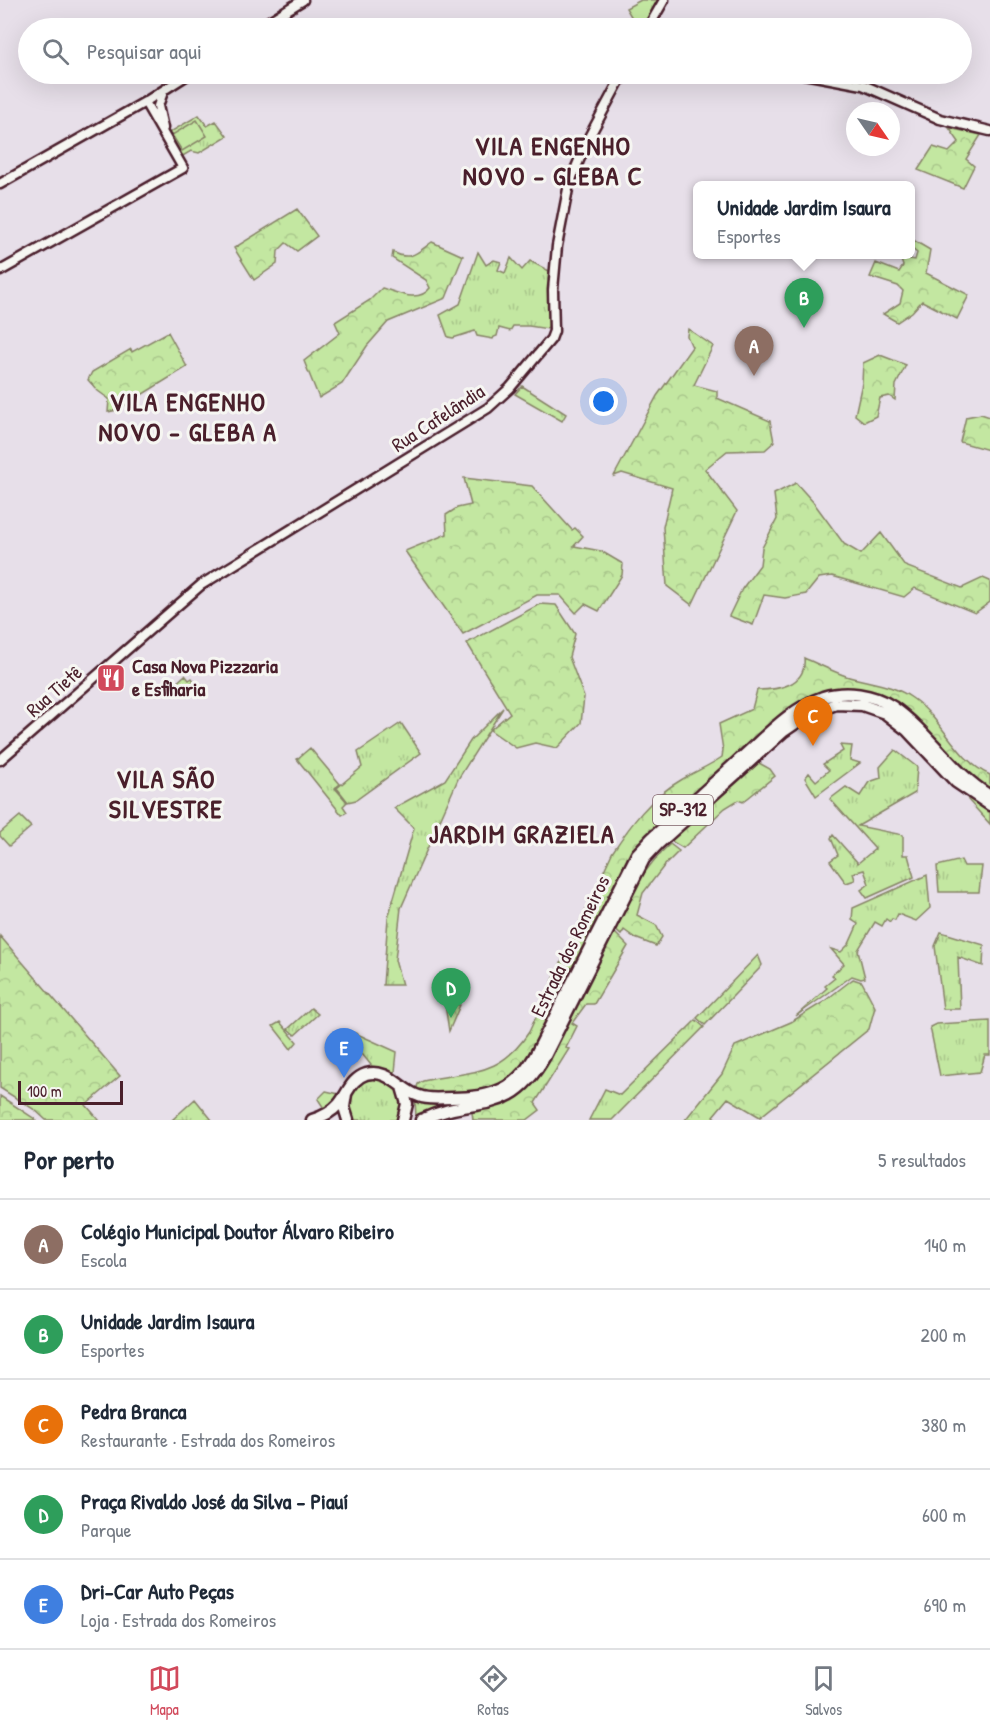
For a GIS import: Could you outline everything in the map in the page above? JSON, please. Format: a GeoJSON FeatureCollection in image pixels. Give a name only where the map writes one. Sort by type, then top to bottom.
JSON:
{"type":"FeatureCollection","features":[{"type":"Feature","properties":{"kind":"main road","name":"Estrada dos Romeiros"},"geometry":{"type":"LineString","coordinates":[[312,1120],[334,1109],[352,1083],[366,1074],[381,1074],[420,1097],[457,1098],[494,1093],[520,1078],[537,1052],[637,854],[779,724],[815,701],[834,695],[854,694],[872,697],[891,706],[913,723],[961,775],[990,796]]}},
{"type":"Feature","properties":{"kind":"main road","name":"Estrada dos Romeiros"},"geometry":{"type":"LineString","coordinates":[[421,1120],[497,1101],[526,1084],[545,1056],[644,859],[657,844],[784,731],[809,714],[828,706],[845,704],[870,707],[885,713],[907,730],[956,782],[990,806]]}},
{"type":"Feature","properties":{"kind":"main road"},"geometry":{"type":"LineString","coordinates":[[398,1083],[407,1098],[407,1111],[403,1120]]}},
{"type":"Feature","properties":{"kind":"main road"},"geometry":{"type":"LineString","coordinates":[[346,1094],[344,1107],[348,1120]]}},
{"type":"Feature","properties":{"kind":"street"},"geometry":{"type":"LineString","coordinates":[[274,18],[303,0]]}},
{"type":"Feature","properties":{"kind":"street"},"geometry":{"type":"LineString","coordinates":[[653,18],[663,0]]}},
{"type":"Feature","properties":{"kind":"street"},"geometry":{"type":"LineString","coordinates":[[0,184],[173,84]]}},
{"type":"Feature","properties":{"kind":"street","name":"Rua Cafelândia"},"geometry":{"type":"LineString","coordinates":[[130,647],[201,585],[488,408],[524,372],[551,339],[554,331],[553,290],[557,246],[569,184],[588,139],[618,84]]}},
{"type":"Feature","properties":{"kind":"street"},"geometry":{"type":"LineString","coordinates":[[859,84],[940,119],[990,131]]}},
{"type":"Feature","properties":{"kind":"street"},"geometry":{"type":"LineString","coordinates":[[164,90],[158,106],[166,137]]}},
{"type":"Feature","properties":{"kind":"street"},"geometry":{"type":"LineString","coordinates":[[0,271],[183,168],[145,102]]}},
{"type":"Feature","properties":{"kind":"street","name":"Rua Tietê"},"geometry":{"type":"LineString","coordinates":[[0,760],[130,647]]}},
{"type":"Feature","properties":{"kind":"green space"},"geometry":{"type":"Polygon","coordinates":[[[641,0],[662,0],[652,18],[632,18],[626,8],[641,0]]]}},
{"type":"Feature","properties":{"kind":"green space"},"geometry":{"type":"Polygon","coordinates":[[[199,115],[207,126],[216,121],[227,136],[199,153],[191,151],[181,157],[167,134],[199,115]]]}},
{"type":"Feature","properties":{"kind":"green space"},"geometry":{"type":"Polygon","coordinates":[[[197,120],[207,136],[182,151],[172,135],[197,120]]]}},
{"type":"Feature","properties":{"kind":"green space"},"geometry":{"type":"Polygon","coordinates":[[[949,128],[981,135],[966,159],[974,166],[963,188],[918,170],[933,147],[949,152],[959,142],[949,128]]]}},
{"type":"Feature","properties":{"kind":"green space"},"geometry":{"type":"Polygon","coordinates":[[[297,209],[317,236],[297,251],[286,243],[278,251],[277,264],[254,280],[234,248],[297,209]]]}},
{"type":"Feature","properties":{"kind":"green space"},"geometry":{"type":"Polygon","coordinates":[[[915,241],[930,250],[926,273],[969,295],[957,319],[922,301],[912,312],[897,322],[883,314],[900,303],[903,291],[898,286],[870,277],[876,263],[899,272],[903,266],[901,259],[915,260],[917,253],[915,241]]]}},
{"type":"Feature","properties":{"kind":"green space"},"geometry":{"type":"Polygon","coordinates":[[[432,242],[463,256],[446,298],[388,322],[367,346],[342,384],[319,398],[304,361],[340,333],[335,322],[370,300],[382,288],[407,296],[425,293],[430,288],[426,280],[392,258],[393,252],[409,256],[432,242]]]}},
{"type":"Feature","properties":{"kind":"green space"},"geometry":{"type":"Polygon","coordinates":[[[478,252],[486,265],[494,260],[501,262],[498,270],[505,273],[511,258],[522,270],[530,261],[551,272],[548,329],[513,326],[510,331],[499,328],[497,336],[493,339],[477,336],[475,331],[453,338],[448,337],[440,315],[460,304],[478,252]]]}},
{"type":"Feature","properties":{"kind":"green space"},"geometry":{"type":"Polygon","coordinates":[[[688,329],[713,346],[694,385],[717,391],[717,398],[770,421],[774,442],[765,450],[727,451],[705,469],[737,511],[692,605],[667,586],[663,527],[672,488],[622,473],[614,476],[657,396],[692,347],[687,336],[688,329]]]}},
{"type":"Feature","properties":{"kind":"green space"},"geometry":{"type":"Polygon","coordinates":[[[168,332],[187,367],[117,410],[108,412],[109,399],[88,380],[92,372],[131,349],[132,352],[168,332]]]}},
{"type":"Feature","properties":{"kind":"green space"},"geometry":{"type":"Polygon","coordinates":[[[880,355],[906,365],[896,385],[895,400],[889,396],[880,398],[876,416],[864,422],[855,415],[862,383],[863,363],[880,355]]]}},
{"type":"Feature","properties":{"kind":"green space"},"geometry":{"type":"Polygon","coordinates":[[[522,386],[566,414],[562,421],[515,394],[522,386]]]}},
{"type":"Feature","properties":{"kind":"green space"},"geometry":{"type":"Polygon","coordinates":[[[981,414],[990,417],[990,457],[989,450],[960,442],[966,417],[981,414]]]}},
{"type":"Feature","properties":{"kind":"green space"},"geometry":{"type":"Polygon","coordinates":[[[464,478],[532,486],[572,530],[575,528],[583,536],[574,546],[601,551],[623,564],[622,575],[599,611],[585,604],[576,613],[560,595],[537,595],[463,634],[405,551],[447,534],[446,515],[457,508],[471,505],[464,478]]]}},
{"type":"Feature","properties":{"kind":"green space"},"geometry":{"type":"Polygon","coordinates":[[[796,483],[844,544],[861,554],[881,533],[905,566],[962,588],[983,578],[990,581],[990,602],[975,613],[915,588],[904,597],[832,576],[819,578],[806,594],[785,598],[764,595],[753,625],[729,616],[742,589],[760,565],[762,548],[777,519],[774,494],[796,483]]]}},
{"type":"Feature","properties":{"kind":"green space"},"geometry":{"type":"Polygon","coordinates":[[[540,604],[556,605],[575,634],[569,657],[584,697],[581,723],[557,748],[535,743],[516,748],[490,730],[510,713],[467,643],[540,604]]]}},
{"type":"Feature","properties":{"kind":"green space"},"geometry":{"type":"Polygon","coordinates":[[[804,658],[846,676],[880,684],[912,698],[923,707],[967,759],[990,775],[990,790],[970,776],[916,719],[899,706],[825,694],[649,835],[534,1051],[518,1074],[497,1087],[469,1094],[440,1094],[416,1090],[418,1084],[423,1081],[469,1073],[495,1065],[518,1047],[529,1032],[612,853],[626,832],[642,812],[670,787],[722,757],[719,724],[752,709],[757,690],[781,687],[796,680],[804,667],[804,658]]]}},
{"type":"Feature","properties":{"kind":"green space"},"geometry":{"type":"Polygon","coordinates":[[[185,675],[189,680],[192,678],[194,681],[177,695],[171,688],[185,675]]]}},
{"type":"Feature","properties":{"kind":"green space"},"geometry":{"type":"Polygon","coordinates":[[[503,708],[458,779],[401,908],[395,960],[402,985],[383,985],[388,918],[414,828],[394,808],[445,780],[471,740],[503,708]]]}},
{"type":"Feature","properties":{"kind":"green space"},"geometry":{"type":"Polygon","coordinates":[[[401,723],[421,753],[356,800],[348,802],[337,788],[362,767],[358,752],[401,723]]]}},
{"type":"Feature","properties":{"kind":"green space"},"geometry":{"type":"Polygon","coordinates":[[[840,745],[852,746],[850,760],[860,763],[816,796],[805,778],[809,773],[816,781],[829,770],[823,764],[843,751],[840,745]]]}},
{"type":"Feature","properties":{"kind":"green space"},"geometry":{"type":"Polygon","coordinates":[[[310,748],[340,784],[335,788],[347,802],[343,806],[347,812],[342,815],[297,759],[310,748]]]}},
{"type":"Feature","properties":{"kind":"green space"},"geometry":{"type":"Polygon","coordinates":[[[895,750],[917,767],[915,793],[858,826],[903,835],[903,855],[908,855],[914,877],[867,898],[861,890],[869,884],[864,870],[853,873],[855,880],[846,883],[830,861],[838,855],[831,838],[833,835],[858,863],[875,849],[830,799],[846,787],[860,796],[869,782],[881,778],[880,767],[895,750]]]}},
{"type":"Feature","properties":{"kind":"green space"},"geometry":{"type":"Polygon","coordinates":[[[759,763],[770,769],[775,776],[743,802],[738,800],[725,808],[683,848],[671,841],[759,763]]]}},
{"type":"Feature","properties":{"kind":"green space"},"geometry":{"type":"Polygon","coordinates":[[[967,794],[990,808],[990,824],[968,800],[967,794]]]}},
{"type":"Feature","properties":{"kind":"green space"},"geometry":{"type":"Polygon","coordinates":[[[20,816],[31,827],[9,846],[0,833],[20,816]]]}},
{"type":"Feature","properties":{"kind":"green space"},"geometry":{"type":"Polygon","coordinates":[[[670,844],[679,851],[643,893],[637,915],[656,925],[662,937],[656,946],[635,938],[624,930],[621,935],[613,928],[625,905],[645,872],[670,844]]]}},
{"type":"Feature","properties":{"kind":"green space"},"geometry":{"type":"Polygon","coordinates":[[[961,860],[964,866],[982,866],[979,892],[939,892],[937,866],[961,860]]]}},
{"type":"Feature","properties":{"kind":"green space"},"geometry":{"type":"Polygon","coordinates":[[[927,875],[930,908],[916,921],[898,914],[895,920],[892,919],[890,922],[886,919],[882,926],[875,922],[858,950],[865,978],[852,976],[796,1016],[827,988],[825,986],[835,978],[832,975],[844,964],[831,949],[841,952],[849,944],[858,924],[852,920],[853,908],[927,875]]]}},
{"type":"Feature","properties":{"kind":"green space"},"geometry":{"type":"Polygon","coordinates":[[[614,932],[628,946],[594,1004],[586,1004],[572,1023],[577,1026],[566,1048],[569,1049],[535,1103],[540,1110],[527,1120],[473,1120],[472,1112],[507,1104],[527,1089],[551,1058],[614,932]]]}},
{"type":"Feature","properties":{"kind":"green space"},"geometry":{"type":"Polygon","coordinates":[[[941,932],[984,945],[983,966],[958,957],[960,1009],[943,1009],[935,946],[941,932]]]}},
{"type":"Feature","properties":{"kind":"green space"},"geometry":{"type":"Polygon","coordinates":[[[0,936],[120,1076],[86,1105],[99,1120],[46,1120],[35,1110],[0,1088],[0,936]]]}},
{"type":"Feature","properties":{"kind":"green space"},"geometry":{"type":"Polygon","coordinates":[[[758,955],[762,965],[760,968],[705,1025],[697,1018],[758,955]]]}},
{"type":"Feature","properties":{"kind":"green space"},"geometry":{"type":"Polygon","coordinates":[[[853,979],[862,982],[875,1007],[869,1029],[760,1117],[728,1098],[713,1116],[717,1120],[685,1120],[722,1074],[735,1046],[791,1022],[822,1003],[853,979]]]}},
{"type":"Feature","properties":{"kind":"green space"},"geometry":{"type":"Polygon","coordinates":[[[444,998],[460,1005],[449,1031],[444,998]]]}},
{"type":"Feature","properties":{"kind":"green space"},"geometry":{"type":"Polygon","coordinates":[[[311,1008],[318,1014],[295,1035],[288,1029],[311,1008]]]}},
{"type":"Feature","properties":{"kind":"green space"},"geometry":{"type":"Polygon","coordinates":[[[696,1020],[704,1027],[612,1120],[589,1120],[605,1089],[620,1095],[696,1020]]]}},
{"type":"Feature","properties":{"kind":"green space"},"geometry":{"type":"Polygon","coordinates":[[[990,1021],[990,1055],[985,1055],[980,1072],[940,1076],[930,1027],[936,1024],[990,1021]]]}},
{"type":"Feature","properties":{"kind":"green space"},"geometry":{"type":"Polygon","coordinates":[[[280,1022],[297,1042],[291,1049],[273,1026],[280,1022]]]}},
{"type":"Feature","properties":{"kind":"green space"},"geometry":{"type":"Polygon","coordinates":[[[355,1033],[397,1052],[395,1072],[375,1070],[350,1039],[355,1033]]]}},
{"type":"Feature","properties":{"kind":"green space"},"geometry":{"type":"Polygon","coordinates":[[[374,1079],[388,1083],[397,1092],[400,1105],[396,1120],[353,1120],[350,1106],[352,1093],[360,1084],[374,1079]]]}},
{"type":"Feature","properties":{"kind":"green space"},"geometry":{"type":"Polygon","coordinates":[[[326,1091],[339,1094],[325,1110],[318,1099],[326,1091]]]}},
{"type":"Feature","properties":{"kind":"green space"},"geometry":{"type":"Polygon","coordinates":[[[0,1096],[32,1117],[36,1120],[0,1120],[0,1096]]]}},
{"type":"Feature","properties":{"kind":"green space"},"geometry":{"type":"Polygon","coordinates":[[[195,1099],[212,1120],[172,1120],[195,1099]]]}},
{"type":"Feature","properties":{"kind":"green space"},"geometry":{"type":"Polygon","coordinates":[[[415,1099],[477,1100],[416,1118],[415,1099]]]}},
{"type":"Feature","properties":{"kind":"place","name":"Unidade Jardim Isaura"},"geometry":{"type":"Point","coordinates":[804,328]}},
{"type":"Feature","properties":{"kind":"place","name":"Colégio Municipal Doutor Álvaro Ribeiro"},"geometry":{"type":"Point","coordinates":[754,376]}},
{"type":"Feature","properties":{"kind":"place","name":"Casa Nova Pizzzaria e Esfiharia"},"geometry":{"type":"Point","coordinates":[111,678]}},
{"type":"Feature","properties":{"kind":"place","name":"Pedra Branca"},"geometry":{"type":"Point","coordinates":[813,746]}},
{"type":"Feature","properties":{"kind":"place","name":"Praça Rivaldo José da Silva - Piauí"},"geometry":{"type":"Point","coordinates":[451,1018]}},
{"type":"Feature","properties":{"kind":"place","name":"Dri-Car Auto Peças"},"geometry":{"type":"Point","coordinates":[344,1078]}},
{"type":"Feature","properties":{"kind":"district","name":"VILA ENGENHO NOVO - GLEBA C"},"geometry":{"type":"Point","coordinates":[553,161]}},
{"type":"Feature","properties":{"kind":"district","name":"VILA ENGENHO NOVO - GLEBA A"},"geometry":{"type":"Point","coordinates":[188,417]}},
{"type":"Feature","properties":{"kind":"district","name":"VILA SÃO SILVESTRE"},"geometry":{"type":"Point","coordinates":[166,794]}},
{"type":"Feature","properties":{"kind":"district","name":"JARDIM GRAZIELA"},"geometry":{"type":"Point","coordinates":[522,834]}}]}
